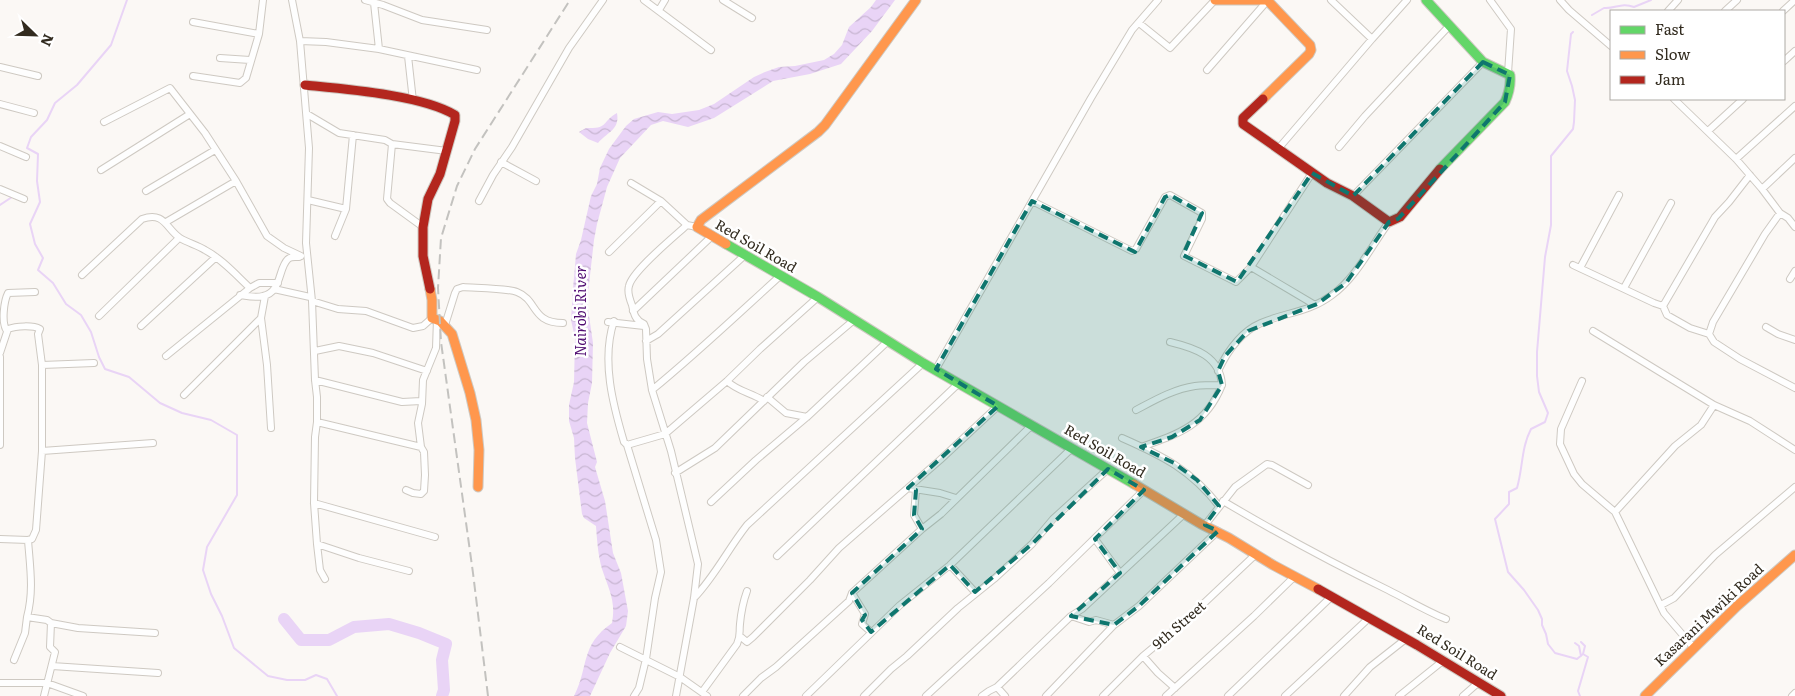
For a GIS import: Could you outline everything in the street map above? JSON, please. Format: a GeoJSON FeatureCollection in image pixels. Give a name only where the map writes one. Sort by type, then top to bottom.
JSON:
{"type":"FeatureCollection","features":[{"type":"Feature","properties":{"kind":"street"},"geometry":{"type":"LineString","coordinates":[[193,76],[240,84],[246,78],[259,34],[263,0]]}},
{"type":"Feature","properties":{"kind":"street"},"geometry":{"type":"LineString","coordinates":[[292,0],[300,41],[307,114],[309,158],[307,249],[317,397],[317,422],[314,437],[314,503],[320,570],[325,579]]}},
{"type":"Feature","properties":{"kind":"street"},"geometry":{"type":"LineString","coordinates":[[364,0],[422,20],[488,30]]}},
{"type":"Feature","properties":{"kind":"street"},"geometry":{"type":"LineString","coordinates":[[479,201],[569,48],[604,0]]}},
{"type":"Feature","properties":{"kind":"street"},"geometry":{"type":"LineString","coordinates":[[644,0],[711,50]]}},
{"type":"Feature","properties":{"kind":"street"},"geometry":{"type":"LineString","coordinates":[[658,10],[665,0]]}},
{"type":"Feature","properties":{"kind":"street"},"geometry":{"type":"LineString","coordinates":[[723,0],[752,18]]}},
{"type":"Feature","properties":{"kind":"street"},"geometry":{"type":"LineString","coordinates":[[631,183],[661,201],[688,225],[697,227],[701,220],[825,125],[916,0]]}},
{"type":"Feature","properties":{"kind":"street"},"geometry":{"type":"LineString","coordinates":[[936,369],[1132,30],[1158,0]]}},
{"type":"Feature","properties":{"kind":"street"},"geometry":{"type":"LineString","coordinates":[[1139,23],[1170,48],[1215,0],[1267,0],[1307,40],[1311,50],[1243,118],[1243,124],[1312,173],[1353,196],[1389,222]]}},
{"type":"Feature","properties":{"kind":"street"},"geometry":{"type":"LineString","coordinates":[[1207,70],[1267,0]]}},
{"type":"Feature","properties":{"kind":"street"},"geometry":{"type":"LineString","coordinates":[[1331,0],[1372,39]]}},
{"type":"Feature","properties":{"kind":"street"},"geometry":{"type":"LineString","coordinates":[[1278,149],[1407,0]]}},
{"type":"Feature","properties":{"kind":"street"},"geometry":{"type":"LineString","coordinates":[[1426,0],[1482,62],[1508,73]]}},
{"type":"Feature","properties":{"kind":"street"},"geometry":{"type":"LineString","coordinates":[[1218,371],[1230,350],[1248,331],[1260,323],[1300,312],[1315,305],[1332,295],[1346,283],[1389,222],[1398,219],[1418,194],[1505,102],[1511,77],[1508,73],[1511,29],[1490,0]]}},
{"type":"Feature","properties":{"kind":"street"},"geometry":{"type":"LineString","coordinates":[[1560,0],[1610,45]]}},
{"type":"Feature","properties":{"kind":"street"},"geometry":{"type":"LineString","coordinates":[[1669,10],[1678,0]]}},
{"type":"Feature","properties":{"kind":"street"},"geometry":{"type":"LineString","coordinates":[[1726,10],[1738,0]]}},
{"type":"Feature","properties":{"kind":"street"},"geometry":{"type":"LineString","coordinates":[[1783,10],[1795,0]]}},
{"type":"Feature","properties":{"kind":"street"},"geometry":{"type":"LineString","coordinates":[[374,3],[380,49]]}},
{"type":"Feature","properties":{"kind":"street"},"geometry":{"type":"LineString","coordinates":[[193,22],[259,34]]}},
{"type":"Feature","properties":{"kind":"street"},"geometry":{"type":"LineString","coordinates":[[1339,147],[1365,116],[1450,25]]}},
{"type":"Feature","properties":{"kind":"street"},"geometry":{"type":"LineString","coordinates":[[300,41],[326,42],[380,49],[477,70]]}},
{"type":"Feature","properties":{"kind":"street"},"geometry":{"type":"LineString","coordinates":[[1785,60],[1795,51]]}},
{"type":"Feature","properties":{"kind":"street"},"geometry":{"type":"LineString","coordinates":[[408,56],[413,101]]}},
{"type":"Feature","properties":{"kind":"street"},"geometry":{"type":"LineString","coordinates":[[220,58],[250,60]]}},
{"type":"Feature","properties":{"kind":"street"},"geometry":{"type":"LineString","coordinates":[[1353,196],[1482,62]]}},
{"type":"Feature","properties":{"kind":"street"},"geometry":{"type":"LineString","coordinates":[[0,67],[38,76]]}},
{"type":"Feature","properties":{"kind":"street"},"geometry":{"type":"LineString","coordinates":[[305,85],[386,95],[452,111],[455,115],[456,121],[440,174],[428,199],[423,227],[423,256],[432,300],[436,348],[422,386],[422,404],[418,423],[426,474],[424,491],[420,494],[406,490]]}},
{"type":"Feature","properties":{"kind":"street"},"geometry":{"type":"LineString","coordinates":[[104,122],[170,88],[236,181],[267,236],[284,248],[301,256]]}},
{"type":"Feature","properties":{"kind":"street"},"geometry":{"type":"LineString","coordinates":[[1679,100],[1736,159],[1780,213],[1788,218],[1795,227]]}},
{"type":"Feature","properties":{"kind":"street"},"geometry":{"type":"LineString","coordinates":[[1708,131],[1743,100]]}},
{"type":"Feature","properties":{"kind":"street"},"geometry":{"type":"LineString","coordinates":[[0,104],[34,113]]}},
{"type":"Feature","properties":{"kind":"street"},"geometry":{"type":"LineString","coordinates":[[1736,159],[1795,106]]}},
{"type":"Feature","properties":{"kind":"street"},"geometry":{"type":"LineString","coordinates":[[101,170],[190,114]]}},
{"type":"Feature","properties":{"kind":"street"},"geometry":{"type":"LineString","coordinates":[[307,114],[339,133],[385,140],[392,144],[446,151]]}},
{"type":"Feature","properties":{"kind":"street"},"geometry":{"type":"LineString","coordinates":[[335,236],[346,209],[353,135]]}},
{"type":"Feature","properties":{"kind":"street"},"geometry":{"type":"LineString","coordinates":[[392,144],[387,199],[423,227]]}},
{"type":"Feature","properties":{"kind":"street"},"geometry":{"type":"LineString","coordinates":[[0,146],[26,157]]}},
{"type":"Feature","properties":{"kind":"street"},"geometry":{"type":"LineString","coordinates":[[146,191],[215,150]]}},
{"type":"Feature","properties":{"kind":"street"},"geometry":{"type":"LineString","coordinates":[[1762,189],[1795,158]]}},
{"type":"Feature","properties":{"kind":"street"},"geometry":{"type":"LineString","coordinates":[[502,162],[536,181]]}},
{"type":"Feature","properties":{"kind":"street"},"geometry":{"type":"LineString","coordinates":[[1032,200],[1132,251],[1136,249],[1165,197],[1170,195],[1202,213],[1202,218],[1184,256],[1236,282],[1251,266],[1312,173]]}},
{"type":"Feature","properties":{"kind":"street"},"geometry":{"type":"LineString","coordinates":[[1750,175],[1715,217],[1663,306],[1666,315],[1690,328],[1709,334],[1714,342],[1740,359],[1795,388]]}},
{"type":"Feature","properties":{"kind":"street"},"geometry":{"type":"LineString","coordinates":[[166,222],[236,181]]}},
{"type":"Feature","properties":{"kind":"street"},"geometry":{"type":"LineString","coordinates":[[0,189],[24,199]]}},
{"type":"Feature","properties":{"kind":"street"},"geometry":{"type":"LineString","coordinates":[[1619,195],[1577,267],[1654,304],[1663,306]]}},
{"type":"Feature","properties":{"kind":"street"},"geometry":{"type":"LineString","coordinates":[[308,200],[346,209]]}},
{"type":"Feature","properties":{"kind":"street"},"geometry":{"type":"LineString","coordinates":[[608,252],[661,201]]}},
{"type":"Feature","properties":{"kind":"street"},"geometry":{"type":"LineString","coordinates":[[1624,288],[1671,203]]}},
{"type":"Feature","properties":{"kind":"street"},"geometry":{"type":"LineString","coordinates":[[1788,218],[1795,212]]}},
{"type":"Feature","properties":{"kind":"street"},"geometry":{"type":"LineString","coordinates":[[1709,334],[1713,322],[1765,234],[1780,213]]}},
{"type":"Feature","properties":{"kind":"street"},"geometry":{"type":"LineString","coordinates":[[82,275],[142,219],[149,217],[166,222],[179,238],[206,250],[216,257],[250,288]]}},
{"type":"Feature","properties":{"kind":"street"},"geometry":{"type":"LineString","coordinates":[[645,326],[638,321],[633,312],[628,286],[633,277],[688,225]]}},
{"type":"Feature","properties":{"kind":"street","name":"Red Soil Road"},"geometry":{"type":"LineString","coordinates":[[697,227],[818,297],[923,363],[1032,424],[1205,526],[1218,531],[1255,555],[1407,638],[1502,696]]}},
{"type":"Feature","properties":{"kind":"street"},"geometry":{"type":"LineString","coordinates":[[633,312],[712,236]]}},
{"type":"Feature","properties":{"kind":"street"},"geometry":{"type":"LineString","coordinates":[[99,316],[179,238]]}},
{"type":"Feature","properties":{"kind":"street"},"geometry":{"type":"LineString","coordinates":[[271,428],[267,365],[261,318],[265,296],[276,286],[287,260],[290,257],[301,256],[307,249]]}},
{"type":"Feature","properties":{"kind":"street"},"geometry":{"type":"LineString","coordinates":[[646,341],[658,334],[745,255]]}},
{"type":"Feature","properties":{"kind":"street"},"geometry":{"type":"LineString","coordinates":[[141,326],[216,257]]}},
{"type":"Feature","properties":{"kind":"street"},"geometry":{"type":"LineString","coordinates":[[1251,266],[1315,305]]}},
{"type":"Feature","properties":{"kind":"street"},"geometry":{"type":"LineString","coordinates":[[1790,279],[1795,271]]}},
{"type":"Feature","properties":{"kind":"street"},"geometry":{"type":"LineString","coordinates":[[652,390],[692,357],[711,337],[780,276]]}},
{"type":"Feature","properties":{"kind":"street"},"geometry":{"type":"LineString","coordinates":[[166,356],[239,295],[259,283],[276,286],[338,309],[366,311],[413,328],[423,326],[434,318]]}},
{"type":"Feature","properties":{"kind":"street"},"geometry":{"type":"LineString","coordinates":[[445,325],[455,293],[463,287],[516,292],[525,298],[544,319],[552,323],[563,323]]}},
{"type":"Feature","properties":{"kind":"street"},"geometry":{"type":"LineString","coordinates":[[7,331],[4,328],[3,319],[8,293],[35,292]]}},
{"type":"Feature","properties":{"kind":"street"},"geometry":{"type":"LineString","coordinates":[[239,295],[265,296]]}},
{"type":"Feature","properties":{"kind":"street"},"geometry":{"type":"LineString","coordinates":[[627,445],[665,434],[727,381],[818,297]]}},
{"type":"Feature","properties":{"kind":"street"},"geometry":{"type":"LineString","coordinates":[[184,394],[261,318]]}},
{"type":"Feature","properties":{"kind":"street"},"geometry":{"type":"LineString","coordinates":[[434,318],[451,331],[470,393],[476,420],[479,450],[478,486]]}},
{"type":"Feature","properties":{"kind":"street"},"geometry":{"type":"LineString","coordinates":[[675,473],[715,448],[804,362],[854,320]]}},
{"type":"Feature","properties":{"kind":"street"},"geometry":{"type":"LineString","coordinates":[[634,696],[639,688],[646,659],[661,572],[656,540],[612,399],[609,342],[611,322],[645,326]]}},
{"type":"Feature","properties":{"kind":"street"},"geometry":{"type":"LineString","coordinates":[[645,326],[652,390],[671,452],[698,564],[694,598],[676,696]]}},
{"type":"Feature","properties":{"kind":"street"},"geometry":{"type":"LineString","coordinates":[[0,445],[0,355],[7,331],[12,328],[36,327],[40,329],[38,344],[42,365],[42,451],[36,530],[32,539],[0,539]]}},
{"type":"Feature","properties":{"kind":"street"},"geometry":{"type":"LineString","coordinates":[[1766,327],[1795,340]]}},
{"type":"Feature","properties":{"kind":"street"},"geometry":{"type":"LineString","coordinates":[[1594,331],[1714,405],[1750,421],[1795,450]]}},
{"type":"Feature","properties":{"kind":"street"},"geometry":{"type":"LineString","coordinates":[[710,502],[807,417],[887,342]]}},
{"type":"Feature","properties":{"kind":"street"},"geometry":{"type":"LineString","coordinates":[[1141,447],[1172,437],[1200,420],[1218,396],[1222,385],[1218,371],[1207,356],[1191,347],[1170,342]]}},
{"type":"Feature","properties":{"kind":"street"},"geometry":{"type":"LineString","coordinates":[[315,351],[339,346],[372,352],[427,371]]}},
{"type":"Feature","properties":{"kind":"street"},"geometry":{"type":"LineString","coordinates":[[42,365],[94,363]]}},
{"type":"Feature","properties":{"kind":"street"},"geometry":{"type":"LineString","coordinates":[[694,598],[716,572],[727,552],[747,525],[923,363]]}},
{"type":"Feature","properties":{"kind":"street"},"geometry":{"type":"LineString","coordinates":[[315,380],[402,402],[421,401]]}},
{"type":"Feature","properties":{"kind":"street"},"geometry":{"type":"LineString","coordinates":[[727,381],[734,387],[745,390],[750,395],[766,399],[786,413],[807,417]]}},
{"type":"Feature","properties":{"kind":"street"},"geometry":{"type":"LineString","coordinates":[[1582,381],[1561,429],[1560,444],[1574,474],[1582,484],[1615,512],[1666,617],[1693,647]]}},
{"type":"Feature","properties":{"kind":"street"},"geometry":{"type":"LineString","coordinates":[[777,556],[959,383]]}},
{"type":"Feature","properties":{"kind":"street"},"geometry":{"type":"LineString","coordinates":[[1136,410],[1158,398],[1182,389],[1194,386],[1222,385]]}},
{"type":"Feature","properties":{"kind":"street"},"geometry":{"type":"LineString","coordinates":[[1615,512],[1675,446],[1701,425],[1714,405]]}},
{"type":"Feature","properties":{"kind":"street"},"geometry":{"type":"LineString","coordinates":[[747,591],[743,602],[739,627],[741,637],[747,642],[810,580],[839,548],[998,406]]}},
{"type":"Feature","properties":{"kind":"street"},"geometry":{"type":"LineString","coordinates":[[317,422],[421,447]]}},
{"type":"Feature","properties":{"kind":"street"},"geometry":{"type":"LineString","coordinates":[[743,696],[849,601],[852,593],[941,514],[1032,424]]}},
{"type":"Feature","properties":{"kind":"street"},"geometry":{"type":"LineString","coordinates":[[1122,438],[1174,462],[1197,480],[1221,503],[1428,612],[1446,619]]}},
{"type":"Feature","properties":{"kind":"street"},"geometry":{"type":"LineString","coordinates":[[42,451],[152,443]]}},
{"type":"Feature","properties":{"kind":"street"},"geometry":{"type":"LineString","coordinates":[[806,696],[871,632],[950,565],[1072,448]]}},
{"type":"Feature","properties":{"kind":"street"},"geometry":{"type":"LineString","coordinates":[[1205,526],[1221,503],[1236,487],[1267,464],[1308,485]]}},
{"type":"Feature","properties":{"kind":"street"},"geometry":{"type":"LineString","coordinates":[[864,696],[890,669],[1032,544],[1054,519],[1108,469]]}},
{"type":"Feature","properties":{"kind":"street"},"geometry":{"type":"LineString","coordinates":[[1661,605],[1674,598],[1715,555],[1795,487]]}},
{"type":"Feature","properties":{"kind":"street"},"geometry":{"type":"LineString","coordinates":[[908,488],[940,492],[956,498]]}},
{"type":"Feature","properties":{"kind":"street"},"geometry":{"type":"LineString","coordinates":[[916,490],[914,515],[922,529]]}},
{"type":"Feature","properties":{"kind":"street"},"geometry":{"type":"LineString","coordinates":[[926,696],[1049,583],[1144,490]]}},
{"type":"Feature","properties":{"kind":"street"},"geometry":{"type":"LineString","coordinates":[[314,503],[435,537]]}},
{"type":"Feature","properties":{"kind":"street"},"geometry":{"type":"LineString","coordinates":[[982,696],[997,687],[1070,616],[1082,609],[1184,514]]}},
{"type":"Feature","properties":{"kind":"street"},"geometry":{"type":"LineString","coordinates":[[1046,696],[1114,626],[1139,606],[1218,531]]}},
{"type":"Feature","properties":{"kind":"street"},"geometry":{"type":"LineString","coordinates":[[1095,539],[1120,573]]}},
{"type":"Feature","properties":{"kind":"street"},"geometry":{"type":"LineString","coordinates":[[14,660],[25,633],[31,601],[32,589],[28,540]]}},
{"type":"Feature","properties":{"kind":"street"},"geometry":{"type":"LineString","coordinates":[[317,544],[330,550],[409,571]]}},
{"type":"Feature","properties":{"kind":"street","name":"9th Street"},"geometry":{"type":"LineString","coordinates":[[1103,696],[1255,555]]}},
{"type":"Feature","properties":{"kind":"street","name":"Kasarani Mwiki Road"},"geometry":{"type":"LineString","coordinates":[[1645,696],[1693,647],[1768,577],[1795,555]]}},
{"type":"Feature","properties":{"kind":"street"},"geometry":{"type":"LineString","coordinates":[[950,565],[976,592]]}},
{"type":"Feature","properties":{"kind":"street"},"geometry":{"type":"LineString","coordinates":[[1166,696],[1295,576]]}},
{"type":"Feature","properties":{"kind":"street"},"geometry":{"type":"LineString","coordinates":[[852,593],[864,614],[862,624],[871,632]]}},
{"type":"Feature","properties":{"kind":"street"},"geometry":{"type":"LineString","coordinates":[[1228,696],[1331,596]]}},
{"type":"Feature","properties":{"kind":"street"},"geometry":{"type":"LineString","coordinates":[[1070,616],[1089,622],[1096,620],[1114,626]]}},
{"type":"Feature","properties":{"kind":"street"},"geometry":{"type":"LineString","coordinates":[[27,617],[47,620],[52,624],[78,628],[155,633]]}},
{"type":"Feature","properties":{"kind":"street"},"geometry":{"type":"LineString","coordinates":[[1285,696],[1369,618]]}},
{"type":"Feature","properties":{"kind":"street"},"geometry":{"type":"LineString","coordinates":[[44,696],[55,652],[50,647],[52,624]]}},
{"type":"Feature","properties":{"kind":"street"},"geometry":{"type":"LineString","coordinates":[[620,647],[680,677],[704,694],[741,637]]}},
{"type":"Feature","properties":{"kind":"street"},"geometry":{"type":"LineString","coordinates":[[1344,696],[1370,667],[1407,638]]}},
{"type":"Feature","properties":{"kind":"street"},"geometry":{"type":"LineString","coordinates":[[1144,656],[1158,673],[1175,688]]}},
{"type":"Feature","properties":{"kind":"street"},"geometry":{"type":"LineString","coordinates":[[1399,696],[1444,660]]}},
{"type":"Feature","properties":{"kind":"street"},"geometry":{"type":"LineString","coordinates":[[52,666],[158,673]]}},
{"type":"Feature","properties":{"kind":"street"},"geometry":{"type":"LineString","coordinates":[[1463,696],[1479,682]]}},
{"type":"Feature","properties":{"kind":"street"},"geometry":{"type":"LineString","coordinates":[[0,683],[46,683],[83,696]]}},
{"type":"Feature","properties":{"kind":"street"},"geometry":{"type":"LineString","coordinates":[[997,687],[1005,696]]}},
{"type":"Feature","properties":{"kind":"street"},"geometry":{"type":"LineString","coordinates":[[1792,696],[1795,693]]}},
{"type":"Feature","properties":{"kind":"highlighted area"},"geometry":{"type":"Polygon","coordinates":[[[1483,62],[1510,75],[1505,102],[1398,219],[1389,222],[1346,283],[1317,304],[1248,331],[1225,356],[1218,371],[1222,385],[1200,420],[1172,437],[1141,447],[1174,463],[1197,480],[1219,506],[1205,525],[1218,531],[1139,606],[1114,625],[1071,616],[1120,573],[1095,539],[1144,490],[1108,469],[1032,544],[975,592],[950,565],[871,632],[862,620],[865,615],[852,593],[922,529],[914,515],[916,490],[908,488],[998,406],[936,369],[1032,201],[1135,252],[1165,197],[1170,195],[1202,213],[1183,255],[1237,282],[1312,173],[1353,196],[1483,62]]]}},
{"type":"Feature","properties":{"kind":"water","name":"Nairobi River"},"geometry":{"type":"Polygon","coordinates":[[[876,0],[895,0],[872,31],[841,64],[810,74],[773,81],[714,118],[688,127],[663,121],[651,125],[620,158],[607,187],[594,240],[587,302],[593,343],[592,383],[587,423],[597,462],[595,467],[605,501],[613,553],[621,573],[628,611],[626,626],[610,653],[590,696],[574,696],[590,648],[602,631],[612,623],[613,615],[611,596],[602,569],[596,526],[584,518],[582,514],[574,438],[569,421],[569,405],[574,382],[575,338],[571,320],[576,254],[600,168],[609,149],[626,126],[634,119],[658,112],[672,114],[699,110],[714,104],[754,77],[765,72],[779,67],[824,60],[834,54],[842,45],[849,27],[876,0]]]}},
{"type":"Feature","properties":{"kind":"water"},"geometry":{"type":"Polygon","coordinates":[[[617,113],[615,127],[598,143],[588,139],[579,132],[586,128],[602,126],[617,113]]]}},
{"type":"Feature","properties":{"kind":"waterway"},"geometry":{"type":"LineString","coordinates":[[127,0],[111,45],[77,85],[55,103],[47,120],[31,137],[27,148],[38,154],[37,181],[40,202],[30,224],[35,244],[43,258],[38,270],[53,283],[66,304],[81,315],[91,332],[105,369],[129,377],[160,403],[182,413],[211,420],[237,435],[237,495],[207,547],[203,570],[211,594],[234,648],[268,676],[287,680],[305,680],[316,675],[327,679],[337,696]]}},
{"type":"Feature","properties":{"kind":"waterway"},"geometry":{"type":"LineString","coordinates":[[1592,15],[1604,8],[1622,5],[1634,7],[1651,0]]}},
{"type":"Feature","properties":{"kind":"waterway"},"geometry":{"type":"LineString","coordinates":[[1573,32],[1571,34],[1567,71],[1575,100],[1574,122],[1573,129],[1551,156],[1551,225],[1545,257],[1537,352],[1539,392],[1548,413],[1545,422],[1531,429],[1525,443],[1517,488],[1509,492],[1509,504],[1495,519],[1508,572],[1538,610],[1548,644],[1555,653],[1577,659],[1583,654],[1588,657],[1578,691],[1580,696]]}},
{"type":"Feature","properties":{"kind":"waterway"},"geometry":{"type":"LineString","coordinates":[[0,205],[12,197]]}},
{"type":"Feature","properties":{"kind":"waterway"},"geometry":{"type":"LineString","coordinates":[[284,619],[301,640],[329,640],[354,627],[389,624],[446,644],[442,660],[444,690],[442,696]]}},
{"type":"Feature","properties":{"kind":"waterway"},"geometry":{"type":"LineString","coordinates":[[1581,642],[1585,646],[1583,654]]}},
{"type":"Feature","properties":{"kind":"waterway"},"geometry":{"type":"LineString","coordinates":[[1575,643],[1579,646],[1581,656]]}},
{"type":"Feature","properties":{"kind":"railway"},"geometry":{"type":"LineString","coordinates":[[488,696],[441,342],[438,288],[441,238],[457,186],[475,149],[570,0]]}},
{"type":"Feature","properties":{"kind":"traffic: fast"},"geometry":{"type":"LineString","coordinates":[[1426,0],[1483,62],[1510,75],[1508,95],[1505,102],[1440,169]]}},
{"type":"Feature","properties":{"kind":"traffic: fast"},"geometry":{"type":"LineString","coordinates":[[726,244],[818,297],[923,363],[1134,484]]}},
{"type":"Feature","properties":{"kind":"traffic: slow"},"geometry":{"type":"LineString","coordinates":[[726,244],[697,227],[701,220],[825,125],[916,0]]}},
{"type":"Feature","properties":{"kind":"traffic: slow"},"geometry":{"type":"LineString","coordinates":[[1215,0],[1267,0],[1310,45],[1311,50],[1309,54],[1263,99]]}},
{"type":"Feature","properties":{"kind":"traffic: slow"},"geometry":{"type":"LineString","coordinates":[[430,289],[432,318],[440,321],[452,334],[470,393],[476,420],[479,450],[478,487]]}},
{"type":"Feature","properties":{"kind":"traffic: slow"},"geometry":{"type":"LineString","coordinates":[[1134,484],[1201,524],[1318,589]]}},
{"type":"Feature","properties":{"kind":"traffic: slow"},"geometry":{"type":"LineString","coordinates":[[1645,696],[1737,606],[1795,555]]}},
{"type":"Feature","properties":{"kind":"traffic: jam"},"geometry":{"type":"LineString","coordinates":[[305,85],[404,98],[423,102],[455,115],[440,174],[428,199],[423,227],[423,256],[430,289]]}},
{"type":"Feature","properties":{"kind":"traffic: jam"},"geometry":{"type":"LineString","coordinates":[[1263,99],[1243,118],[1243,124],[1327,183],[1353,196],[1389,222],[1400,217],[1440,169]]}},
{"type":"Feature","properties":{"kind":"traffic: jam"},"geometry":{"type":"LineString","coordinates":[[1318,589],[1417,645],[1501,696]]}}]}
